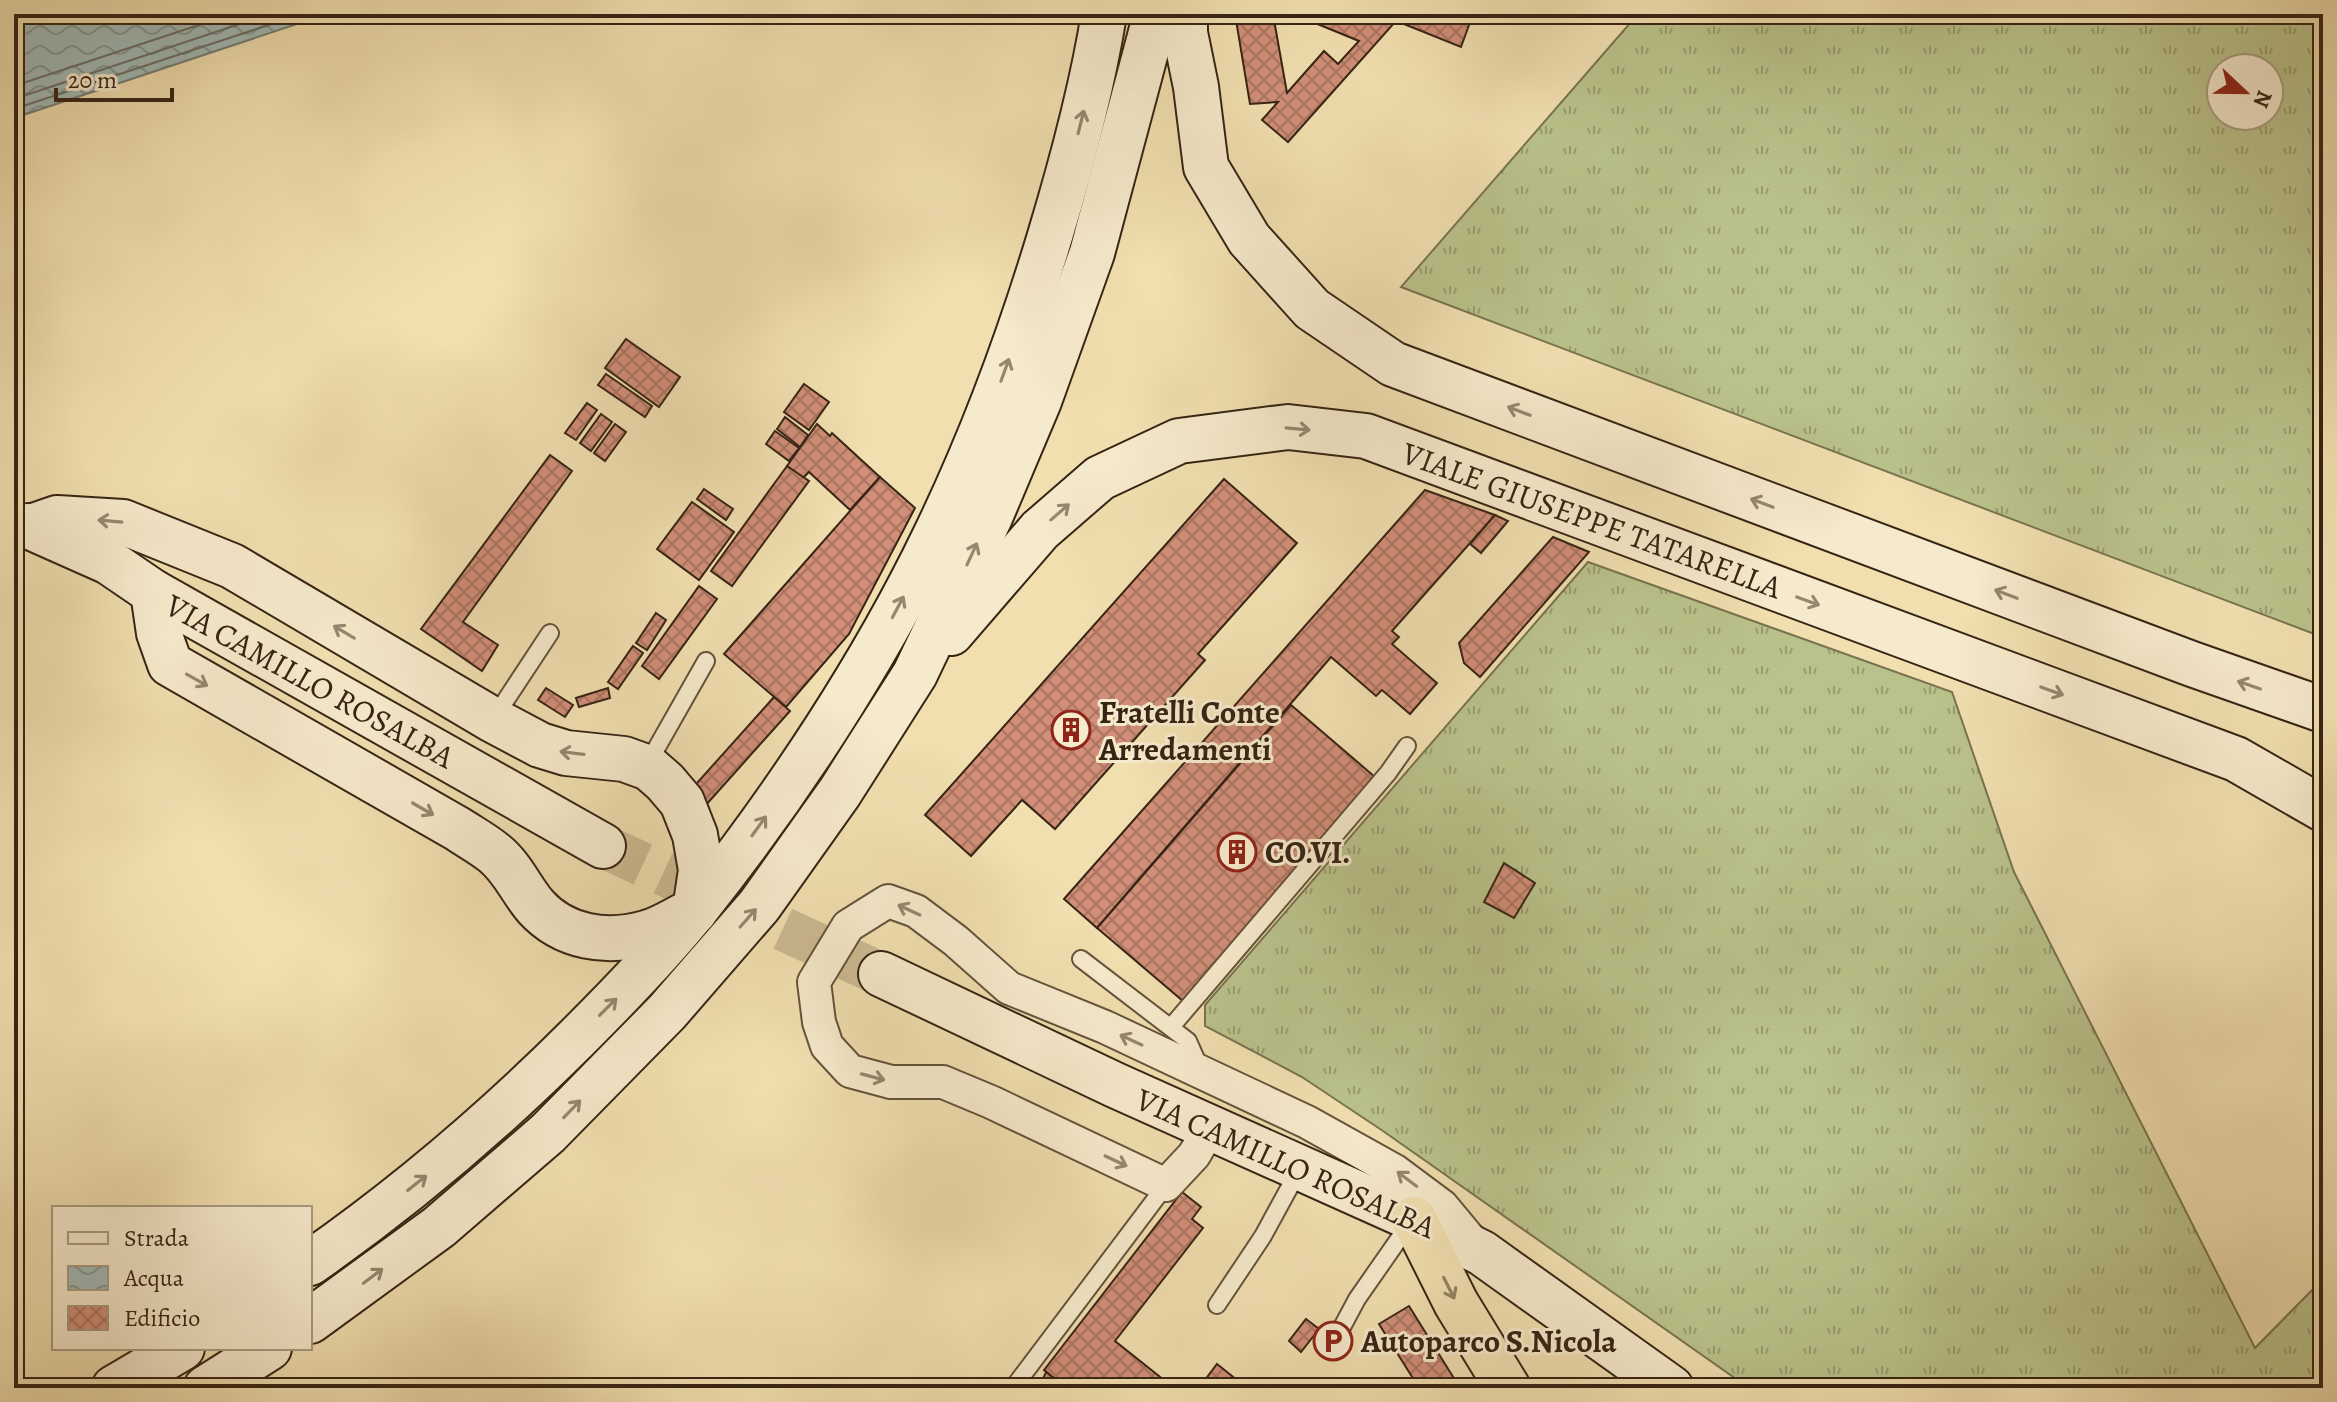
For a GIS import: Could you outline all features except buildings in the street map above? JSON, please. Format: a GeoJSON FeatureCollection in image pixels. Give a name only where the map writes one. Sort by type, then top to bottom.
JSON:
{"type":"FeatureCollection","features":[{"type":"Feature","properties":{"kind":"highway"},"geometry":{"type":"LineString","coordinates":[[1414,1219],[1456,1303],[1508,1388]]}},
{"type":"Feature","properties":{"kind":"main road"},"geometry":{"type":"LineString","coordinates":[[312,1261],[436,1168],[532,1083],[622,993],[695,911],[760,826],[875,649],[935,536],[994,402],[1067,182],[1104,14]]}},
{"type":"Feature","properties":{"kind":"main road"},"geometry":{"type":"LineString","coordinates":[[312,1320],[439,1227],[548,1133],[667,1012],[759,906],[840,792],[915,674],[990,517],[1039,401],[1092,253],[1156,14]]}},
{"type":"Feature","properties":{"kind":"main road"},"geometry":{"type":"LineString","coordinates":[[1185,14],[1185,33],[1196,87],[1206,167],[1249,239],[1312,309],[1393,364],[2192,664],[2323,710]]}},
{"type":"Feature","properties":{"kind":"main road","name":"VIALE GIUSEPPE TATARELLA"},"geometry":{"type":"LineString","coordinates":[[915,674],[1040,530],[1100,478],[1179,441],[1288,427],[1366,436],[2236,759],[2323,809]]}},
{"type":"Feature","properties":{"kind":"main road"},"geometry":{"type":"LineString","coordinates":[[23,525],[57,518],[123,522],[232,566],[540,745],[566,753],[624,759],[649,768],[682,802],[695,835],[701,870],[695,911]]}},
{"type":"Feature","properties":{"kind":"main road","name":"VIA CAMILLO ROSALBA"},"geometry":{"type":"LineString","coordinates":[[23,525],[109,562],[153,592],[603,846]]}},
{"type":"Feature","properties":{"kind":"main road"},"geometry":{"type":"LineString","coordinates":[[153,592],[159,633],[170,664],[458,829],[495,854],[513,872],[537,908],[552,922],[573,933],[596,938],[623,938],[649,933],[695,911]]}},
{"type":"Feature","properties":{"kind":"main road","name":"VIA CAMILLO ROSALBA"},"geometry":{"type":"LineString","coordinates":[[881,974],[1482,1253],[1671,1388]]}},
{"type":"Feature","properties":{"kind":"main road"},"geometry":{"type":"LineString","coordinates":[[114,1388],[179,1350]]}},
{"type":"Feature","properties":{"kind":"main road"},"geometry":{"type":"LineString","coordinates":[[206,1388],[266,1350]]}},
{"type":"Feature","properties":{"kind":"street"},"geometry":{"type":"LineString","coordinates":[[1210,1128],[1194,1155],[1166,1185],[943,1082],[891,1082],[850,1071],[827,1046],[819,1022],[814,982],[848,926],[888,901],[916,911],[956,941],[1009,988],[1105,1027],[1307,1122],[1395,1171],[1442,1206],[1482,1253]]}},
{"type":"Feature","properties":{"kind":"lane"},"geometry":{"type":"LineString","coordinates":[[493,720],[550,633]]}},
{"type":"Feature","properties":{"kind":"lane"},"geometry":{"type":"LineString","coordinates":[[649,768],[656,749],[706,661]]}},
{"type":"Feature","properties":{"kind":"lane"},"geometry":{"type":"LineString","coordinates":[[1171,1027],[1388,773],[1407,746]]}},
{"type":"Feature","properties":{"kind":"lane"},"geometry":{"type":"LineString","coordinates":[[1081,959],[1188,1041],[1202,1073]]}},
{"type":"Feature","properties":{"kind":"lane"},"geometry":{"type":"LineString","coordinates":[[1217,1305],[1263,1236],[1300,1168]]}},
{"type":"Feature","properties":{"kind":"lane"},"geometry":{"type":"LineString","coordinates":[[1013,1388],[1166,1185]]}},
{"type":"Feature","properties":{"kind":"lane"},"geometry":{"type":"LineString","coordinates":[[1341,1329],[1357,1299],[1414,1219]]}},
{"type":"Feature","properties":{"kind":"green space"},"geometry":{"type":"Polygon","coordinates":[[[1638,14],[2323,14],[2323,635],[1401,287],[1638,14]]]}},
{"type":"Feature","properties":{"kind":"green space"},"geometry":{"type":"Polygon","coordinates":[[[1588,562],[1952,692],[2014,872],[2255,1348],[2323,1279],[2323,1388],[1749,1388],[1302,1077],[1205,1026],[1205,1005],[1588,562]]]}},
{"type":"Feature","properties":{"kind":"water"},"geometry":{"type":"Polygon","coordinates":[[[14,14],[327,14],[14,118],[14,14]]]}},
{"type":"Feature","properties":{"kind":"tunnel"},"geometry":{"type":"LineString","coordinates":[[603,846],[881,974]]}},
{"type":"Feature","properties":{"kind":"place","name":"Fratelli Conte Arredamenti"},"geometry":{"type":"Point","coordinates":[1071,730]}},
{"type":"Feature","properties":{"kind":"place","name":"CO.VI."},"geometry":{"type":"Point","coordinates":[1237,852]}},
{"type":"Feature","properties":{"kind":"place","name":"Autoparco S.Nicola"},"geometry":{"type":"Point","coordinates":[1333,1341]}}]}
